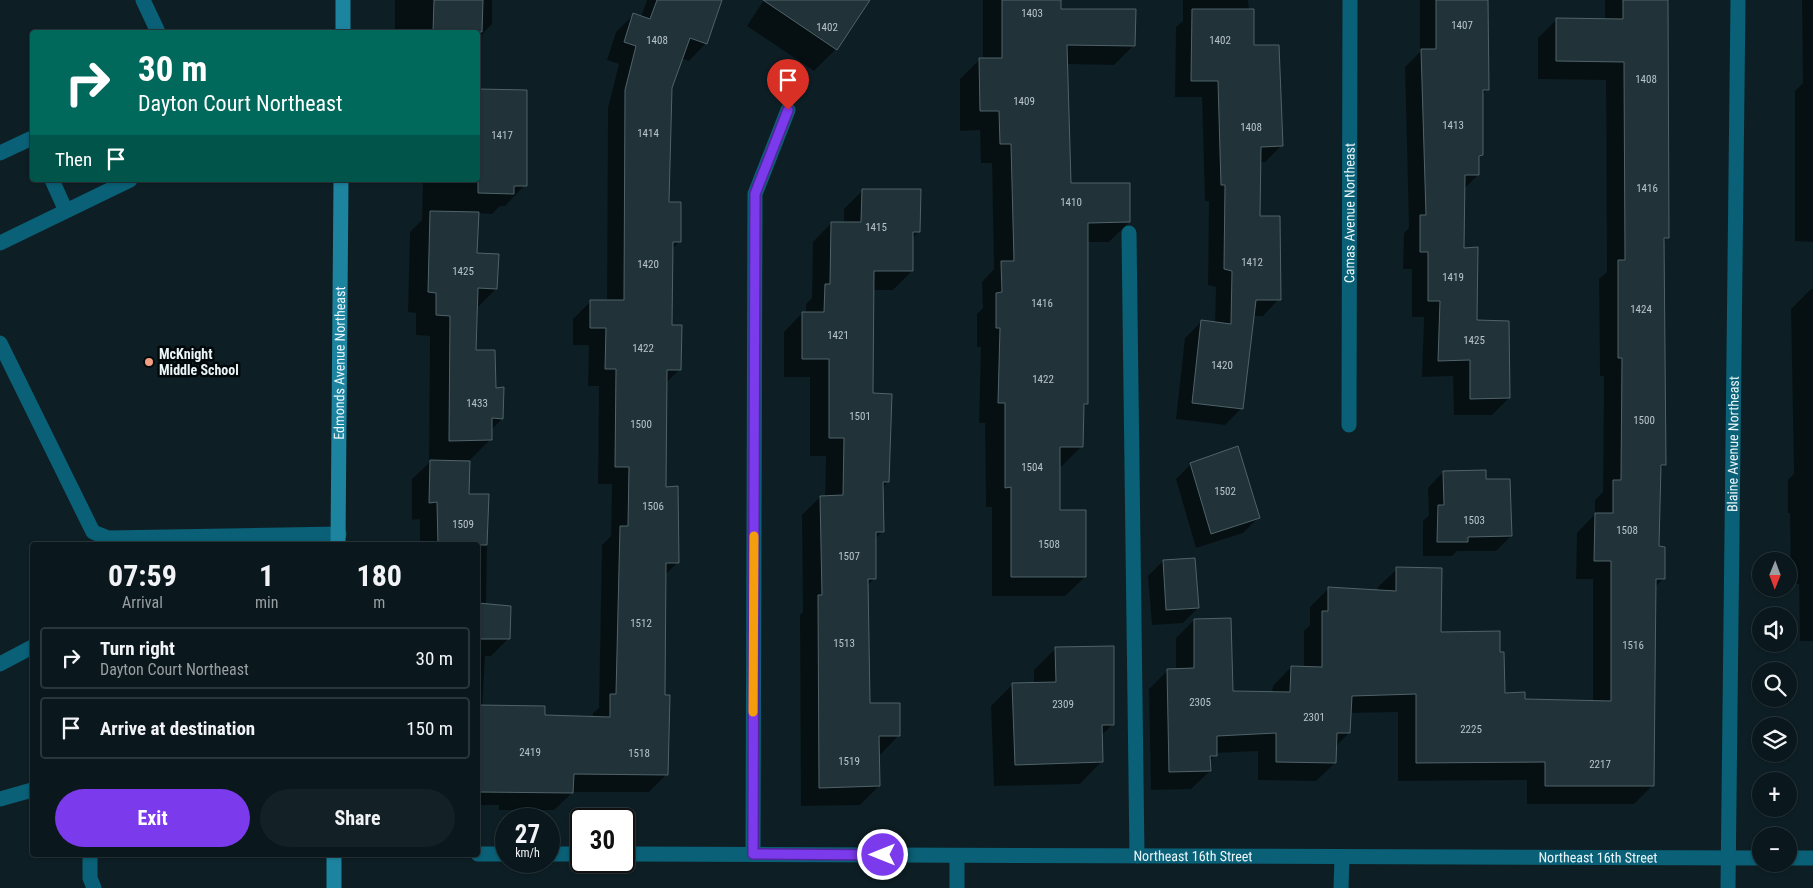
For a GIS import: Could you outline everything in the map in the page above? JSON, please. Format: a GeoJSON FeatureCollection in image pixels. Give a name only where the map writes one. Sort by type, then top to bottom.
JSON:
{"type":"FeatureCollection","features":[{"type":"Feature","properties":{"kind":"street"},"geometry":{"type":"LineString","coordinates":[[143,0],[157,30]]}},
{"type":"Feature","properties":{"kind":"street"},"geometry":{"type":"LineString","coordinates":[[343,0],[343,30]]}},
{"type":"Feature","properties":{"kind":"street","name":"Camas Avenue Northeast"},"geometry":{"type":"LineString","coordinates":[[1349,425],[1350,0]]}},
{"type":"Feature","properties":{"kind":"street","name":"Blaine Avenue Northeast"},"geometry":{"type":"LineString","coordinates":[[1728,888],[1738,0]]}},
{"type":"Feature","properties":{"kind":"street"},"geometry":{"type":"LineString","coordinates":[[753,854],[755,194],[788,110]]}},
{"type":"Feature","properties":{"kind":"street"},"geometry":{"type":"LineString","coordinates":[[0,153],[30,139]]}},
{"type":"Feature","properties":{"kind":"street"},"geometry":{"type":"LineString","coordinates":[[53,182],[66,211]]}},
{"type":"Feature","properties":{"kind":"street"},"geometry":{"type":"LineString","coordinates":[[0,243],[126,182]]}},
{"type":"Feature","properties":{"kind":"street","name":"Edmonds Avenue Northeast"},"geometry":{"type":"LineString","coordinates":[[338,540],[341,182]]}},
{"type":"Feature","properties":{"kind":"street"},"geometry":{"type":"LineString","coordinates":[[1129,233],[1137,856]]}},
{"type":"Feature","properties":{"kind":"street"},"geometry":{"type":"LineString","coordinates":[[0,344],[93,532],[108,538],[338,540]]}},
{"type":"Feature","properties":{"kind":"street"},"geometry":{"type":"LineString","coordinates":[[0,664],[30,648]]}},
{"type":"Feature","properties":{"kind":"street"},"geometry":{"type":"LineString","coordinates":[[0,799],[30,791]]}},
{"type":"Feature","properties":{"kind":"street"},"geometry":{"type":"LineString","coordinates":[[480,854],[495,854]]}},
{"type":"Feature","properties":{"kind":"street","name":"Northeast 16th Street"},"geometry":{"type":"LineString","coordinates":[[635,854],[1752,858]]}},
{"type":"Feature","properties":{"kind":"street"},"geometry":{"type":"LineString","coordinates":[[957,856],[957,888]]}},
{"type":"Feature","properties":{"kind":"street"},"geometry":{"type":"LineString","coordinates":[[90,857],[90,878],[94,888]]}},
{"type":"Feature","properties":{"kind":"street"},"geometry":{"type":"LineString","coordinates":[[334,857],[334,888]]}},
{"type":"Feature","properties":{"kind":"street"},"geometry":{"type":"LineString","coordinates":[[1341,888],[1342,857]]}},
{"type":"Feature","properties":{"kind":"street"},"geometry":{"type":"LineString","coordinates":[[1797,858],[1813,858]]}},
{"type":"Feature","properties":{"kind":"building"},"geometry":{"type":"Polygon","coordinates":[[[434,0],[483,0],[482,32],[480,30],[433,30],[434,0]]]}},
{"type":"Feature","properties":{"kind":"building"},"geometry":{"type":"Polygon","coordinates":[[[657,0],[722,0],[707,44],[690,38],[672,88],[669,202],[681,202],[681,242],[673,242],[672,325],[682,325],[681,370],[667,370],[666,487],[678,486],[679,563],[666,563],[665,695],[670,695],[668,775],[574,774],[573,793],[480,792],[480,705],[545,706],[545,715],[610,717],[610,694],[616,694],[620,526],[628,526],[629,467],[615,467],[616,369],[605,369],[606,328],[590,328],[590,300],[624,300],[625,90],[636,46],[624,42],[633,13],[650,19],[657,0]]]}},
{"type":"Feature","properties":{"kind":"building"},"geometry":{"type":"Polygon","coordinates":[[[763,0],[870,0],[837,50],[763,0]]]}},
{"type":"Feature","properties":{"kind":"building"},"geometry":{"type":"Polygon","coordinates":[[[1002,0],[1061,0],[1061,9],[1136,9],[1135,46],[1067,45],[1071,183],[1130,183],[1130,222],[1088,223],[1088,404],[1084,404],[1083,447],[1060,447],[1060,510],[1086,510],[1086,577],[1011,577],[1011,487],[1005,488],[1005,403],[998,403],[1000,328],[996,328],[996,293],[1002,292],[1001,261],[1014,261],[1011,144],[1000,144],[999,111],[980,111],[979,58],[1002,58],[1002,0]]]}},
{"type":"Feature","properties":{"kind":"building"},"geometry":{"type":"Polygon","coordinates":[[[1436,0],[1488,0],[1489,90],[1483,90],[1483,155],[1479,156],[1479,175],[1465,175],[1464,248],[1478,247],[1477,320],[1509,321],[1510,398],[1470,399],[1470,360],[1438,361],[1440,301],[1428,301],[1428,252],[1420,252],[1420,215],[1426,215],[1421,49],[1436,49],[1436,0]]]}},
{"type":"Feature","properties":{"kind":"building"},"geometry":{"type":"Polygon","coordinates":[[[1623,0],[1668,0],[1669,238],[1664,238],[1666,465],[1661,465],[1659,546],[1665,547],[1665,579],[1656,579],[1654,786],[1545,786],[1545,762],[1416,763],[1416,694],[1352,696],[1350,733],[1337,733],[1336,763],[1276,762],[1276,733],[1217,736],[1217,756],[1210,756],[1211,771],[1169,772],[1167,669],[1194,668],[1194,619],[1231,618],[1233,691],[1290,692],[1291,666],[1322,667],[1322,611],[1328,611],[1328,587],[1396,591],[1396,567],[1442,568],[1441,632],[1500,631],[1500,652],[1504,652],[1505,693],[1525,692],[1525,699],[1611,701],[1611,561],[1594,561],[1595,513],[1613,513],[1613,480],[1621,480],[1622,358],[1618,358],[1618,260],[1625,260],[1624,62],[1556,61],[1556,18],[1623,19],[1623,0]]]}},
{"type":"Feature","properties":{"kind":"building"},"geometry":{"type":"Polygon","coordinates":[[[1192,9],[1254,9],[1254,45],[1279,45],[1283,146],[1261,147],[1260,216],[1280,216],[1281,300],[1256,300],[1243,409],[1192,403],[1201,320],[1231,324],[1232,271],[1224,269],[1225,185],[1221,185],[1218,81],[1191,81],[1192,9]]]}},
{"type":"Feature","properties":{"kind":"building"},"geometry":{"type":"Polygon","coordinates":[[[480,89],[527,90],[527,186],[514,186],[514,194],[478,193],[478,182],[480,182],[480,89]]]}},
{"type":"Feature","properties":{"kind":"building"},"geometry":{"type":"Polygon","coordinates":[[[862,189],[921,189],[920,232],[913,232],[913,271],[874,271],[873,393],[892,394],[889,482],[883,482],[884,532],[876,532],[876,579],[868,579],[870,703],[900,703],[900,736],[879,736],[880,786],[819,788],[818,595],[822,595],[820,496],[843,495],[844,438],[829,438],[829,359],[802,359],[802,312],[824,312],[825,284],[830,284],[831,222],[861,222],[862,189]]]}},
{"type":"Feature","properties":{"kind":"building"},"geometry":{"type":"Polygon","coordinates":[[[430,211],[479,212],[477,253],[499,254],[497,289],[478,288],[476,350],[495,350],[496,388],[504,387],[503,419],[492,418],[492,440],[449,441],[450,316],[436,315],[436,293],[428,292],[430,211]]]}},
{"type":"Feature","properties":{"kind":"building"},"geometry":{"type":"Polygon","coordinates":[[[1238,446],[1260,518],[1211,534],[1190,463],[1238,446]]]}},
{"type":"Feature","properties":{"kind":"building"},"geometry":{"type":"Polygon","coordinates":[[[430,460],[470,461],[469,494],[489,494],[487,545],[480,545],[480,542],[438,542],[437,502],[429,503],[430,460]]]}},
{"type":"Feature","properties":{"kind":"building"},"geometry":{"type":"Polygon","coordinates":[[[1486,470],[1486,479],[1510,479],[1512,536],[1468,537],[1468,542],[1437,542],[1438,505],[1444,505],[1443,471],[1486,470]]]}},
{"type":"Feature","properties":{"kind":"building"},"geometry":{"type":"Polygon","coordinates":[[[1195,558],[1199,608],[1166,610],[1163,560],[1195,558]]]}},
{"type":"Feature","properties":{"kind":"building"},"geometry":{"type":"Polygon","coordinates":[[[480,603],[511,606],[510,639],[480,639],[480,603]]]}},
{"type":"Feature","properties":{"kind":"building"},"geometry":{"type":"Polygon","coordinates":[[[1114,646],[1114,725],[1102,725],[1103,762],[1015,765],[1012,683],[1056,682],[1055,647],[1114,646]]]}},
{"type":"Feature","properties":{"kind":"slow traffic"},"geometry":{"type":"LineString","coordinates":[[753,712],[754,536]]}},
{"type":"Feature","properties":{"kind":"place","name":"McKnight Middle School"},"geometry":{"type":"Point","coordinates":[149,362]}},
{"type":"Feature","properties":{"kind":"route"},"geometry":{"type":"LineString","coordinates":[[788,110],[755,194],[753,854],[883,855]]}}]}
